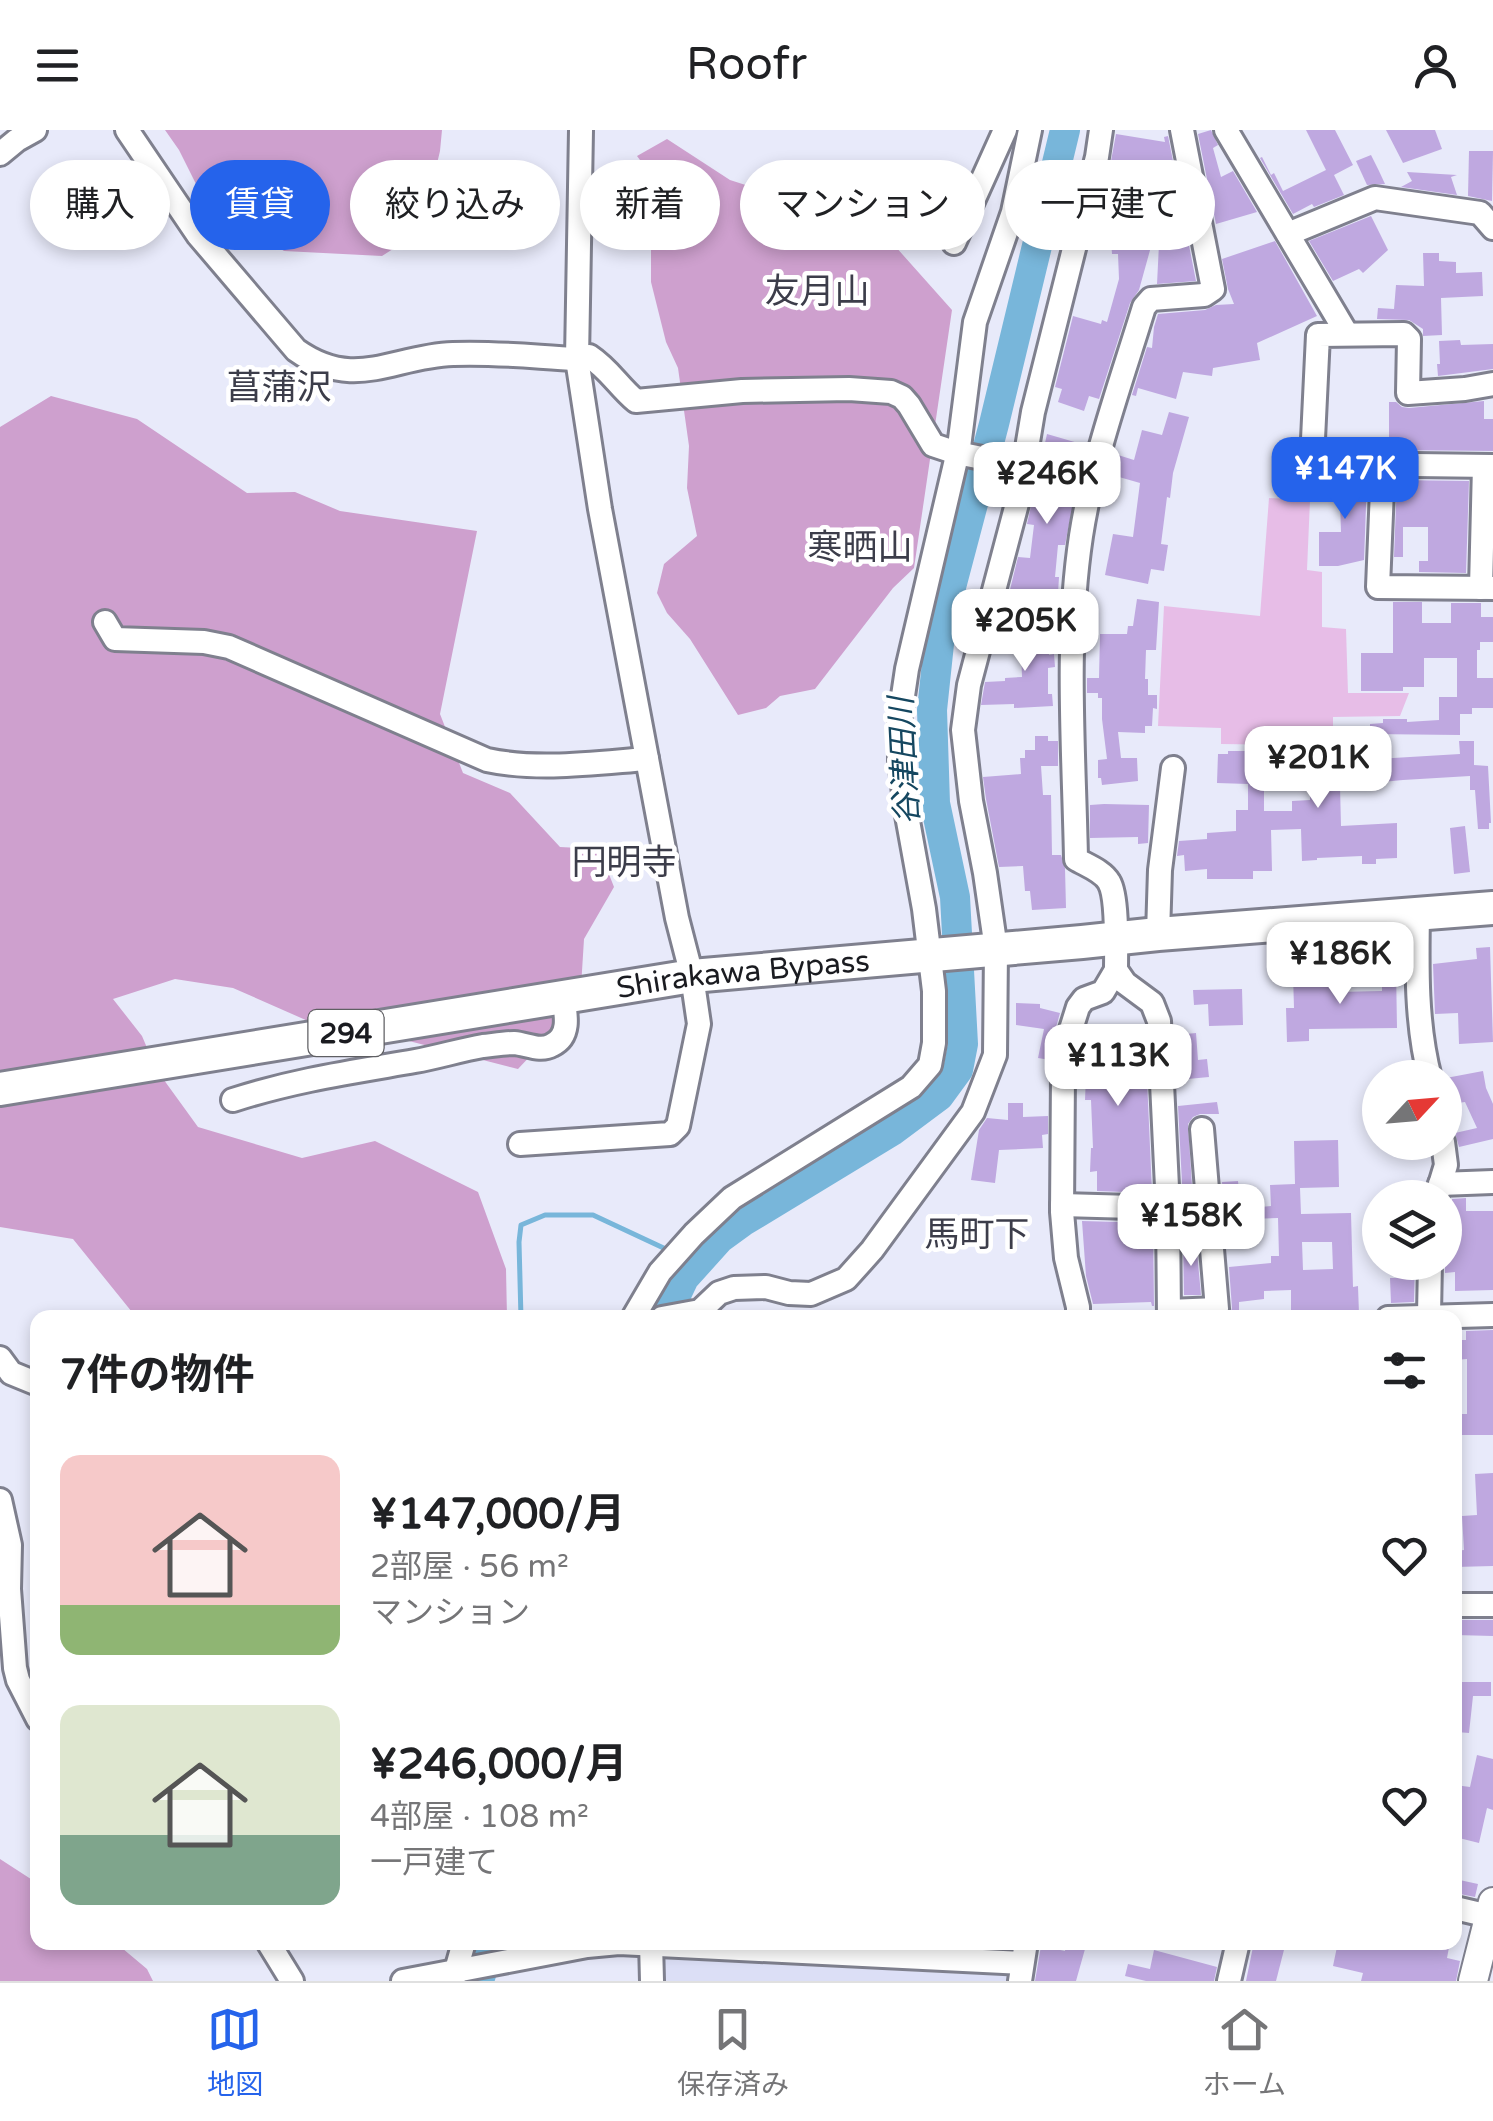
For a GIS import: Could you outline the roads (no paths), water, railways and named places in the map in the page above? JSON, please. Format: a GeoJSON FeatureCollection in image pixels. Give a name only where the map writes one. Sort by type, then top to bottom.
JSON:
{"type":"FeatureCollection","features":[{"type":"Feature","properties":{"kind":"highway","name":"Shirakawa Bypass"},"geometry":{"type":"LineString","coordinates":[[0,1089],[692,976],[992,950],[1116,954],[1158,934],[1493,908]]}},
{"type":"Feature","properties":{"kind":"main road"},"geometry":{"type":"LineString","coordinates":[[1473,1981],[1491,1909]]}},
{"type":"Feature","properties":{"kind":"street"},"geometry":{"type":"LineString","coordinates":[[0,154],[36,130]]}},
{"type":"Feature","properties":{"kind":"street"},"geometry":{"type":"LineString","coordinates":[[114,130],[127,130],[198,234],[296,350],[314,363],[360,372],[450,354],[589,356],[606,368],[636,401],[742,390],[891,392],[910,405],[933,445],[1022,466]]}},
{"type":"Feature","properties":{"kind":"street"},"geometry":{"type":"LineString","coordinates":[[520,1144],[670,1134],[678,1126],[699,1024],[600,509],[577,358],[581,130]]}},
{"type":"Feature","properties":{"kind":"street"},"geometry":{"type":"LineString","coordinates":[[985,176],[1006,130]]}},
{"type":"Feature","properties":{"kind":"street"},"geometry":{"type":"LineString","coordinates":[[638,1310],[660,1272],[732,1198],[911,1088],[930,1065],[934,1043],[932,954],[906,810],[900,716],[907,670],[962,453],[974,322],[1013,212],[1030,130]]}},
{"type":"Feature","properties":{"kind":"street"},"geometry":{"type":"LineString","coordinates":[[704,1310],[719,1294],[734,1288],[766,1287],[811,1294],[846,1278],[872,1250],[973,1112],[995,1055],[985,873],[963,730],[969,685],[1018,496],[1033,412],[1101,130]]}},
{"type":"Feature","properties":{"kind":"street"},"geometry":{"type":"LineString","coordinates":[[1169,1310],[1159,1021],[1152,1003],[1126,984],[1116,954],[1110,883],[1076,858],[1072,636],[1081,536],[1099,455],[1144,306],[1152,299],[1204,295],[1213,289],[1182,130]]}},
{"type":"Feature","properties":{"kind":"street"},"geometry":{"type":"LineString","coordinates":[[1226,130],[1347,334]]}},
{"type":"Feature","properties":{"kind":"street"},"geometry":{"type":"LineString","coordinates":[[1288,234],[1375,198],[1480,213],[1493,228]]}},
{"type":"Feature","properties":{"kind":"street"},"geometry":{"type":"LineString","coordinates":[[1383,465],[1378,588],[1487,588],[1488,466],[1324,462],[1318,335],[1404,334],[1410,339],[1408,393],[1493,384]]}},
{"type":"Feature","properties":{"kind":"street"},"geometry":{"type":"LineString","coordinates":[[105,622],[115,639],[204,642],[228,648],[486,760],[531,765],[647,759]]}},
{"type":"Feature","properties":{"kind":"street"},"geometry":{"type":"LineString","coordinates":[[1158,934],[1160,870],[1173,768]]}},
{"type":"Feature","properties":{"kind":"street"},"geometry":{"type":"LineString","coordinates":[[1418,914],[1420,1023],[1425,1060]]}},
{"type":"Feature","properties":{"kind":"street"},"geometry":{"type":"LineString","coordinates":[[1078,1310],[1066,1258],[1062,1205],[1066,1042],[1078,1007],[1084,999],[1103,992],[1116,954]]}},
{"type":"Feature","properties":{"kind":"street"},"geometry":{"type":"LineString","coordinates":[[233,1100],[278,1085],[486,1046],[515,1043],[544,1048],[556,1044],[564,1034],[564,997]]}},
{"type":"Feature","properties":{"kind":"street"},"geometry":{"type":"LineString","coordinates":[[1201,1310],[1217,1308],[1202,1129]]}},
{"type":"Feature","properties":{"kind":"street"},"geometry":{"type":"LineString","coordinates":[[1462,1187],[1493,1182]]}},
{"type":"Feature","properties":{"kind":"street"},"geometry":{"type":"LineString","coordinates":[[1062,1205],[1210,1207]]}},
{"type":"Feature","properties":{"kind":"street"},"geometry":{"type":"LineString","coordinates":[[1429,1310],[1430,1280]]}},
{"type":"Feature","properties":{"kind":"street"},"geometry":{"type":"LineString","coordinates":[[1462,1314],[1493,1314]]}},
{"type":"Feature","properties":{"kind":"street"},"geometry":{"type":"LineString","coordinates":[[4,1373],[30,1381]]}},
{"type":"Feature","properties":{"kind":"street"},"geometry":{"type":"LineString","coordinates":[[0,1500],[10,1545],[14,1668],[30,1703]]}},
{"type":"Feature","properties":{"kind":"street"},"geometry":{"type":"LineString","coordinates":[[1462,1605],[1493,1605]]}},
{"type":"Feature","properties":{"kind":"street"},"geometry":{"type":"LineString","coordinates":[[1462,1908],[1491,1909]]}},
{"type":"Feature","properties":{"kind":"street"},"geometry":{"type":"LineString","coordinates":[[273,1950],[292,1981]]}},
{"type":"Feature","properties":{"kind":"street"},"geometry":{"type":"LineString","coordinates":[[404,1981],[457,1974],[561,1950]]}},
{"type":"Feature","properties":{"kind":"street"},"geometry":{"type":"LineString","coordinates":[[651,1950],[652,1981]]}},
{"type":"Feature","properties":{"kind":"street"},"geometry":{"type":"LineString","coordinates":[[775,1950],[1022,1962]]}},
{"type":"Feature","properties":{"kind":"street"},"geometry":{"type":"LineString","coordinates":[[1229,1981],[1236,1950]]}},
{"type":"Feature","properties":{"kind":"waterway","name":"谷津田川"},"geometry":{"type":"LineString","coordinates":[[669,1310],[684,1278],[720,1238],[892,1131],[939,1096],[958,1070],[963,1044],[955,897],[935,803],[932,710],[941,625],[1065,130]]}},
{"type":"Feature","properties":{"kind":"waterway","name":"谷津田川"},"geometry":{"type":"LineString","coordinates":[[521,1310],[521,1225],[545,1215],[593,1215],[670,1251]]}},
{"type":"Feature","properties":{"kind":"waterway","name":"谷津田川"},"geometry":{"type":"LineString","coordinates":[[479,1981],[489,1950]]}},
{"type":"Feature","properties":{"kind":"district","name":"友月山"},"geometry":{"type":"Point","coordinates":[817,291]}},
{"type":"Feature","properties":{"kind":"district","name":"菖蒲沢"},"geometry":{"type":"Point","coordinates":[279,387]}},
{"type":"Feature","properties":{"kind":"district","name":"寒晒山"},"geometry":{"type":"Point","coordinates":[860,547]}},
{"type":"Feature","properties":{"kind":"district","name":"円明寺"},"geometry":{"type":"Point","coordinates":[624,862]}},
{"type":"Feature","properties":{"kind":"district","name":"馬町下"},"geometry":{"type":"Point","coordinates":[977,1234]}}]}
